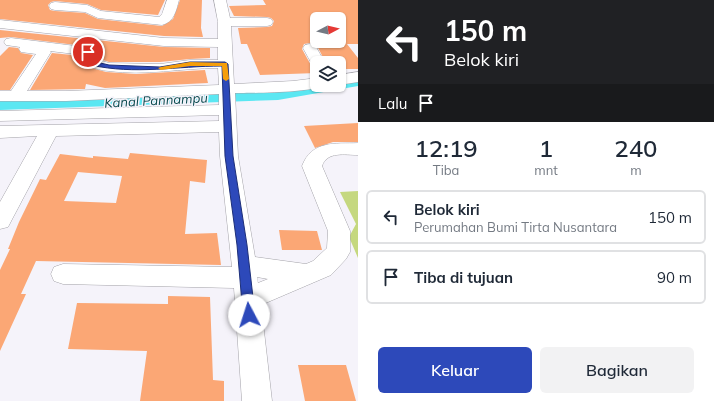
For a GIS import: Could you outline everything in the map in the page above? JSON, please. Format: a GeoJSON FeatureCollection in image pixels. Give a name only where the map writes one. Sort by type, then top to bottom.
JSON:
{"type":"FeatureCollection","features":[{"type":"Feature","properties":{"kind":"street"},"geometry":{"type":"LineString","coordinates":[[55,6],[75,3],[98,14],[162,21],[168,16],[173,0]]}},
{"type":"Feature","properties":{"kind":"street"},"geometry":{"type":"LineString","coordinates":[[220,0],[224,22],[225,43],[221,63],[227,104],[229,156],[242,245],[256,401]]}},
{"type":"Feature","properties":{"kind":"street"},"geometry":{"type":"LineString","coordinates":[[224,22],[267,22]]}},
{"type":"Feature","properties":{"kind":"street"},"geometry":{"type":"LineString","coordinates":[[0,24],[164,42],[225,43]]}},
{"type":"Feature","properties":{"kind":"street"},"geometry":{"type":"LineString","coordinates":[[6,46],[87,51],[90,53],[93,63],[109,67],[160,68],[190,64],[236,62],[240,73],[245,79],[251,81],[310,77]]}},
{"type":"Feature","properties":{"kind":"street"},"geometry":{"type":"LineString","coordinates":[[6,46],[40,50],[44,52],[16,96]]}},
{"type":"Feature","properties":{"kind":"street"},"geometry":{"type":"LineString","coordinates":[[310,48],[314,56]]}},
{"type":"Feature","properties":{"kind":"street"},"geometry":{"type":"LineString","coordinates":[[346,79],[358,77]]}},
{"type":"Feature","properties":{"kind":"street"},"geometry":{"type":"LineString","coordinates":[[0,132],[50,130],[227,104],[276,87],[310,84]]}},
{"type":"Feature","properties":{"kind":"street"},"geometry":{"type":"LineString","coordinates":[[0,96],[66,96],[227,104]]}},
{"type":"Feature","properties":{"kind":"street"},"geometry":{"type":"LineString","coordinates":[[0,116],[227,104]]}},
{"type":"Feature","properties":{"kind":"street"},"geometry":{"type":"LineString","coordinates":[[0,221],[50,130]]}},
{"type":"Feature","properties":{"kind":"street"},"geometry":{"type":"LineString","coordinates":[[63,274],[245,281],[306,274],[322,268],[338,252],[339,231],[312,166],[313,160],[318,154],[326,151],[358,149]]}},
{"type":"Feature","properties":{"kind":"street"},"geometry":{"type":"LineString","coordinates":[[245,281],[306,274]]}},
{"type":"Feature","properties":{"kind":"green space"},"geometry":{"type":"Polygon","coordinates":[[[358,191],[358,258],[349,237],[356,224],[340,192],[358,191]]]}},
{"type":"Feature","properties":{"kind":"water"},"geometry":{"type":"Polygon","coordinates":[[[358,78],[358,86],[346,88],[346,82],[358,78]]]}},
{"type":"Feature","properties":{"kind":"water","name":"Kanal Pannampu"},"geometry":{"type":"Polygon","coordinates":[[[310,86],[310,92],[324,92],[278,100],[0,110],[0,97],[310,86]]]}},
{"type":"Feature","properties":{"kind":"building"},"geometry":{"type":"Polygon","coordinates":[[[0,0],[165,0],[158,15],[101,10],[87,4],[55,1],[48,5],[50,10],[85,13],[98,19],[162,26],[173,19],[180,0],[202,0],[201,28],[203,37],[164,36],[0,19],[0,0]]]}},
{"type":"Feature","properties":{"kind":"building"},"geometry":{"type":"Polygon","coordinates":[[[263,0],[358,0],[358,44],[347,44],[358,58],[358,69],[346,69],[346,56],[322,56],[318,48],[346,48],[346,12],[310,12],[310,43],[304,44],[302,49],[310,63],[310,73],[260,75],[247,44],[241,44],[238,28],[267,27],[272,26],[274,21],[267,17],[234,16],[229,6],[266,5],[263,0]]]}},
{"type":"Feature","properties":{"kind":"building"},"geometry":{"type":"Polygon","coordinates":[[[0,30],[164,47],[210,48],[210,58],[160,62],[109,62],[100,59],[98,52],[92,47],[11,37],[0,38],[0,30]]]}},
{"type":"Feature","properties":{"kind":"building"},"geometry":{"type":"Polygon","coordinates":[[[9,47],[18,48],[21,53],[33,55],[10,90],[0,90],[0,56],[9,47]]]}},
{"type":"Feature","properties":{"kind":"building"},"geometry":{"type":"Polygon","coordinates":[[[52,53],[82,56],[88,67],[106,72],[136,74],[205,70],[208,83],[105,88],[86,84],[85,89],[30,90],[52,53]]]}},
{"type":"Feature","properties":{"kind":"building"},"geometry":{"type":"Polygon","coordinates":[[[358,123],[358,142],[333,142],[315,148],[304,126],[358,123]]]}},
{"type":"Feature","properties":{"kind":"building"},"geometry":{"type":"Polygon","coordinates":[[[130,153],[207,160],[205,183],[190,181],[185,234],[217,233],[221,265],[36,261],[21,294],[26,294],[0,351],[0,270],[10,249],[8,249],[19,222],[40,179],[46,180],[60,154],[93,158],[93,156],[128,159],[130,153]],[[78,172],[64,201],[116,203],[122,176],[78,172]]]}},
{"type":"Feature","properties":{"kind":"building"},"geometry":{"type":"Polygon","coordinates":[[[279,230],[317,231],[322,250],[282,250],[279,230]]]}},
{"type":"Feature","properties":{"kind":"building"},"geometry":{"type":"Polygon","coordinates":[[[168,296],[210,297],[213,380],[224,381],[224,401],[140,401],[147,351],[68,349],[77,303],[168,304],[168,296]]]}},
{"type":"Feature","properties":{"kind":"building"},"geometry":{"type":"Polygon","coordinates":[[[298,365],[346,365],[356,401],[305,401],[298,365]]]}},
{"type":"Feature","properties":{"kind":"slow traffic"},"geometry":{"type":"LineString","coordinates":[[161,68],[190,64],[225,64],[226,79]]}},
{"type":"Feature","properties":{"kind":"route"},"geometry":{"type":"LineString","coordinates":[[88,52],[90,53],[93,63],[120,68],[160,68],[190,64],[225,64],[229,156],[242,245],[249,315]]}}]}
